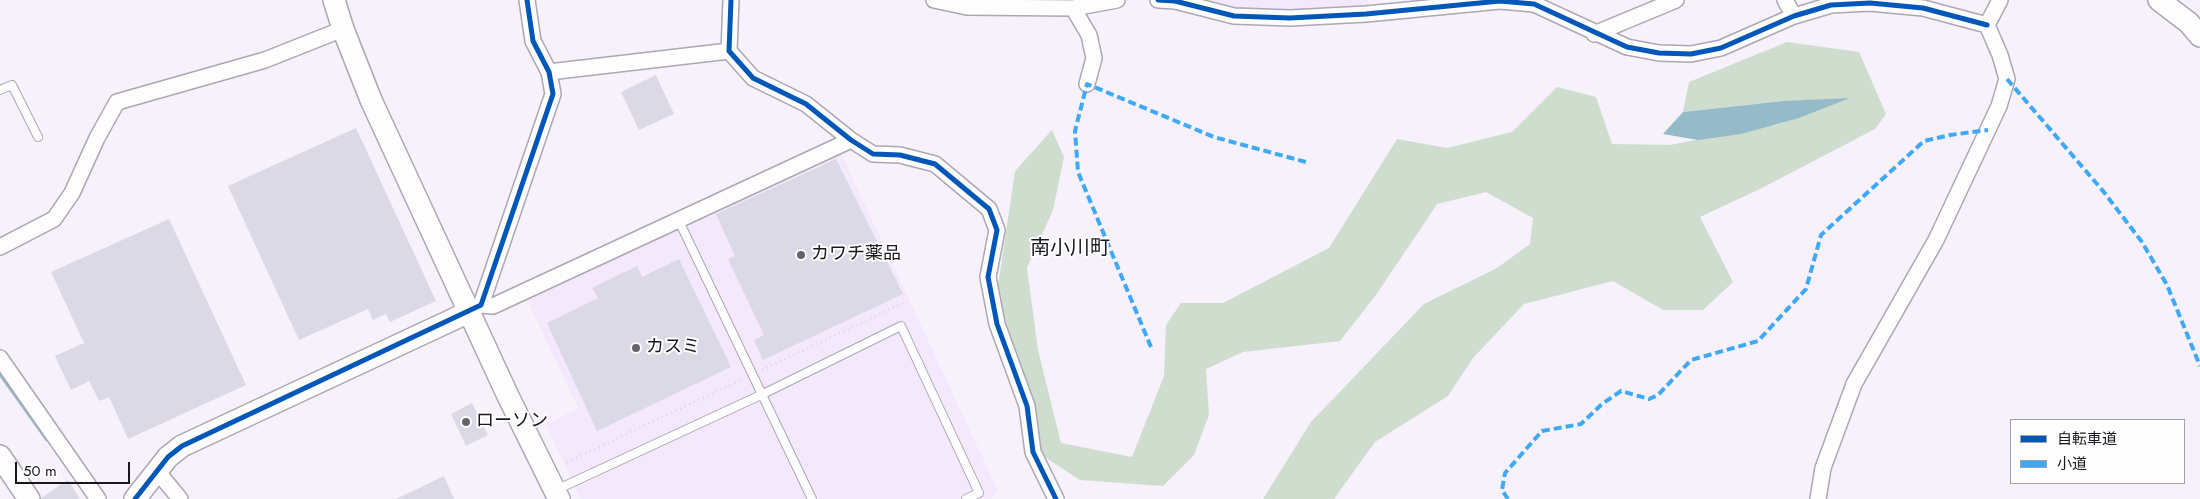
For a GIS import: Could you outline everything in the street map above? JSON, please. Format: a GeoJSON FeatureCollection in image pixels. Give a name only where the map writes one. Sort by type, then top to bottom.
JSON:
{"type":"FeatureCollection","features":[{"type":"Feature","properties":{"kind":"street"},"geometry":{"type":"LineString","coordinates":[[334,0],[342,29],[371,100],[475,309],[557,495]]}},
{"type":"Feature","properties":{"kind":"street"},"geometry":{"type":"LineString","coordinates":[[475,309],[553,94],[549,72],[533,41],[527,0]]}},
{"type":"Feature","properties":{"kind":"street"},"geometry":{"type":"LineString","coordinates":[[731,0],[729,51],[753,78],[806,104],[851,140],[873,154],[900,155],[935,164],[989,209],[997,230],[988,277],[997,324],[1027,406],[1033,452],[1056,499]]}},
{"type":"Feature","properties":{"kind":"street"},"geometry":{"type":"LineString","coordinates":[[934,0],[967,7],[1073,8],[1117,0]]}},
{"type":"Feature","properties":{"kind":"street"},"geometry":{"type":"LineString","coordinates":[[1158,0],[1175,1],[1234,16],[1290,18],[1366,14],[1500,1],[1539,2],[1594,34],[1627,48],[1659,53],[1691,54],[1721,48],[1794,16],[1831,5],[1870,3],[1923,8],[1987,26]]}},
{"type":"Feature","properties":{"kind":"street"},"geometry":{"type":"LineString","coordinates":[[1594,34],[1676,0]]}},
{"type":"Feature","properties":{"kind":"street"},"geometry":{"type":"LineString","coordinates":[[1785,0],[1794,16]]}},
{"type":"Feature","properties":{"kind":"street"},"geometry":{"type":"LineString","coordinates":[[1987,26],[2000,0]]}},
{"type":"Feature","properties":{"kind":"street"},"geometry":{"type":"LineString","coordinates":[[2159,0],[2189,23],[2200,36]]}},
{"type":"Feature","properties":{"kind":"street"},"geometry":{"type":"LineString","coordinates":[[1073,8],[1090,35],[1094,58],[1087,84]]}},
{"type":"Feature","properties":{"kind":"street"},"geometry":{"type":"LineString","coordinates":[[1818,499],[1823,468],[1854,384],[1936,240],[1999,106],[2007,79],[2000,55],[1987,26]]}},
{"type":"Feature","properties":{"kind":"street"},"geometry":{"type":"LineString","coordinates":[[0,247],[54,219],[72,193],[97,138],[117,102],[265,60],[342,29]]}},
{"type":"Feature","properties":{"kind":"street"},"geometry":{"type":"LineString","coordinates":[[549,72],[729,51]]}},
{"type":"Feature","properties":{"kind":"street"},"geometry":{"type":"LineString","coordinates":[[135,499],[168,457],[182,446],[475,309],[493,306],[851,140]]}},
{"type":"Feature","properties":{"kind":"street"},"geometry":{"type":"LineString","coordinates":[[0,358],[98,499]]}},
{"type":"Feature","properties":{"kind":"street"},"geometry":{"type":"LineString","coordinates":[[0,456],[29,499]]}},
{"type":"Feature","properties":{"kind":"street"},"geometry":{"type":"LineString","coordinates":[[157,471],[180,499]]}},
{"type":"Feature","properties":{"kind":"lane"},"geometry":{"type":"LineString","coordinates":[[0,90],[12,85],[38,137]]}},
{"type":"Feature","properties":{"kind":"lane"},"geometry":{"type":"LineString","coordinates":[[678,219],[754,374],[812,499]]}},
{"type":"Feature","properties":{"kind":"lane"},"geometry":{"type":"LineString","coordinates":[[557,495],[901,326],[979,493],[966,499]]}},
{"type":"Feature","properties":{"kind":"path"},"geometry":{"type":"LineString","coordinates":[[567,462],[905,302]]}},
{"type":"Feature","properties":{"kind":"shaded area"},"geometry":{"type":"Polygon","coordinates":[[[1158,0],[1369,0],[1366,14],[1290,18],[1158,0]]]}},
{"type":"Feature","properties":{"kind":"shaded area"},"geometry":{"type":"Polygon","coordinates":[[[840,151],[998,491],[991,499],[581,499],[546,425],[578,408],[527,300],[840,151]]]}},
{"type":"Feature","properties":{"kind":"green space"},"geometry":{"type":"Polygon","coordinates":[[[1787,42],[1859,52],[1886,114],[1875,129],[1760,189],[1700,217],[1733,282],[1703,310],[1663,310],[1613,281],[1524,304],[1473,358],[1448,396],[1375,442],[1334,499],[1263,499],[1311,422],[1424,304],[1497,268],[1530,244],[1533,218],[1486,192],[1437,204],[1376,295],[1340,341],[1243,352],[1206,369],[1209,415],[1194,455],[1163,486],[1080,480],[1040,454],[1018,363],[997,293],[1015,171],[1052,130],[1064,157],[1053,210],[1027,268],[1038,350],[1061,443],[1132,457],[1164,376],[1166,325],[1181,303],[1223,303],[1329,248],[1397,139],[1447,148],[1512,132],[1557,87],[1596,97],[1612,144],[1670,145],[1779,124],[1848,99],[1783,101],[1683,112],[1689,82],[1787,42]]]}},
{"type":"Feature","properties":{"kind":"water"},"geometry":{"type":"Polygon","coordinates":[[[1850,98],[1799,118],[1741,134],[1698,140],[1663,134],[1683,112],[1783,101],[1850,98]]]}},
{"type":"Feature","properties":{"kind":"building"},"geometry":{"type":"Polygon","coordinates":[[[656,75],[674,114],[639,130],[621,92],[656,75]]]}},
{"type":"Feature","properties":{"kind":"building"},"geometry":{"type":"Polygon","coordinates":[[[356,128],[436,301],[390,322],[386,314],[373,320],[368,309],[299,340],[228,186],[356,128]]]}},
{"type":"Feature","properties":{"kind":"building"},"geometry":{"type":"Polygon","coordinates":[[[836,159],[903,294],[763,360],[754,340],[764,335],[728,259],[735,256],[716,214],[836,159]]]}},
{"type":"Feature","properties":{"kind":"building"},"geometry":{"type":"Polygon","coordinates":[[[169,219],[246,385],[128,439],[109,397],[99,401],[89,381],[71,390],[55,356],[84,343],[51,272],[169,219]]]}},
{"type":"Feature","properties":{"kind":"building"},"geometry":{"type":"Polygon","coordinates":[[[679,259],[731,367],[597,431],[547,323],[598,298],[592,288],[637,266],[642,277],[679,259]]]}},
{"type":"Feature","properties":{"kind":"building"},"geometry":{"type":"Polygon","coordinates":[[[472,403],[488,435],[466,446],[451,414],[472,403]]]}},
{"type":"Feature","properties":{"kind":"building"},"geometry":{"type":"Polygon","coordinates":[[[444,476],[454,499],[396,499],[444,476]]]}},
{"type":"Feature","properties":{"kind":"building"},"geometry":{"type":"Polygon","coordinates":[[[68,480],[80,499],[41,499],[41,498],[68,480]]]}},
{"type":"Feature","properties":{"kind":"waterway"},"geometry":{"type":"LineString","coordinates":[[0,373],[47,439]]}},
{"type":"Feature","properties":{"kind":"marked path"},"geometry":{"type":"LineString","coordinates":[[2007,79],[2103,191],[2142,242],[2167,285],[2200,366]]}},
{"type":"Feature","properties":{"kind":"marked path"},"geometry":{"type":"LineString","coordinates":[[1151,347],[1078,172],[1075,131],[1087,84],[1214,137],[1306,162]]}},
{"type":"Feature","properties":{"kind":"marked path"},"geometry":{"type":"LineString","coordinates":[[1508,499],[1502,490],[1505,473],[1542,431],[1581,424],[1602,404],[1621,391],[1649,399],[1658,395],[1691,360],[1758,341],[1806,289],[1821,235],[1924,141],[1950,135],[1988,130]]}},
{"type":"Feature","properties":{"kind":"cycle path"},"geometry":{"type":"LineString","coordinates":[[135,499],[168,457],[182,446],[481,305],[553,94],[549,72],[533,41],[527,0]]}},
{"type":"Feature","properties":{"kind":"cycle path"},"geometry":{"type":"LineString","coordinates":[[731,0],[729,51],[753,78],[806,104],[851,140],[873,154],[900,155],[935,164],[989,209],[997,230],[988,277],[997,324],[1027,406],[1033,452],[1056,499]]}},
{"type":"Feature","properties":{"kind":"cycle path"},"geometry":{"type":"LineString","coordinates":[[1158,0],[1175,1],[1234,16],[1290,18],[1366,14],[1500,1],[1534,4],[1627,47],[1659,53],[1691,54],[1721,48],[1794,16],[1831,5],[1870,3],[1923,8],[1987,25]]}},
{"type":"Feature","properties":{"kind":"place","name":"カワチ薬品"},"geometry":{"type":"Point","coordinates":[801,255]}},
{"type":"Feature","properties":{"kind":"place","name":"カスミ"},"geometry":{"type":"Point","coordinates":[636,348]}},
{"type":"Feature","properties":{"kind":"place","name":"ローソン"},"geometry":{"type":"Point","coordinates":[466,422]}},
{"type":"Feature","properties":{"kind":"district","name":"南小川町"},"geometry":{"type":"Point","coordinates":[1070,249]}}]}
